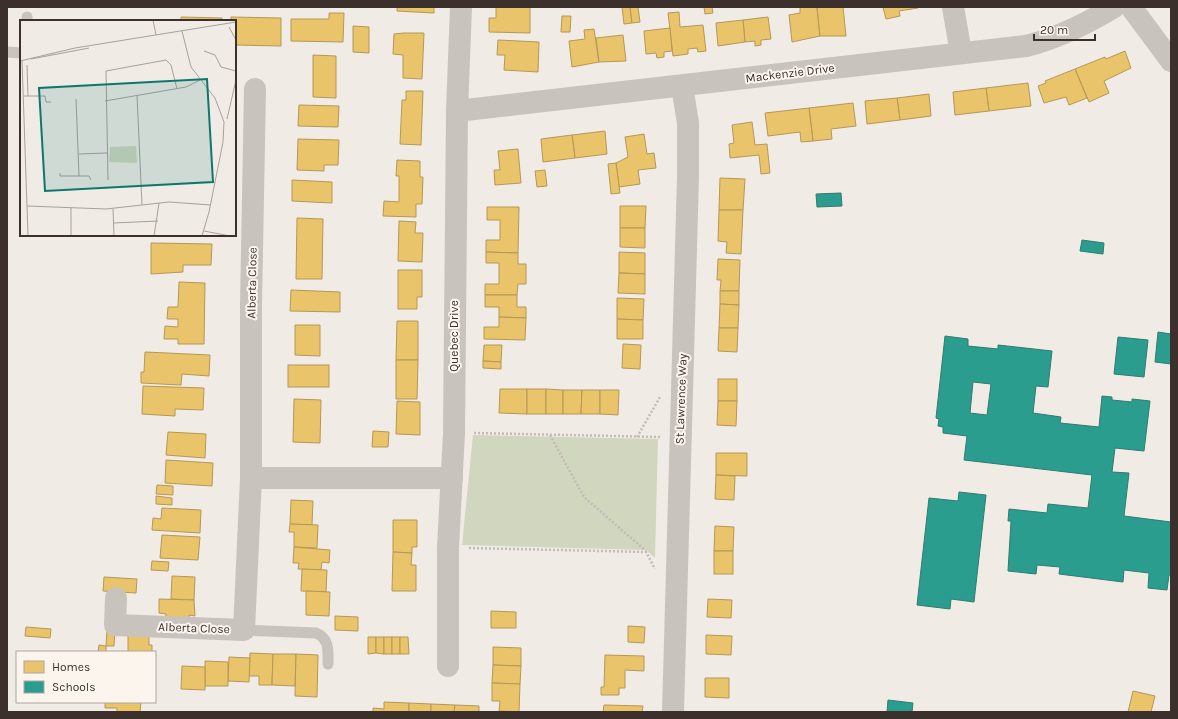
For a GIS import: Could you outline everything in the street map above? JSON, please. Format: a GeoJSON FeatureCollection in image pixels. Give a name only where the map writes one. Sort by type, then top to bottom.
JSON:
{"type":"FeatureCollection","features":[{"type":"Feature","properties":{"kind":"street","name":"Quebec Drive"},"geometry":{"type":"LineString","coordinates":[[448,666],[448,548],[454,433],[457,111],[461,7]]}},
{"type":"Feature","properties":{"kind":"street"},"geometry":{"type":"LineString","coordinates":[[953,7],[961,53]]}},
{"type":"Feature","properties":{"kind":"street","name":"Mackenzie Drive"},"geometry":{"type":"LineString","coordinates":[[457,111],[961,53],[1039,42],[1080,26],[1114,7]]}},
{"type":"Feature","properties":{"kind":"street"},"geometry":{"type":"LineString","coordinates":[[1131,7],[1171,61]]}},
{"type":"Feature","properties":{"kind":"street","name":"St Lawrence Way"},"geometry":{"type":"LineString","coordinates":[[673,712],[679,438],[688,177],[688,123],[682,86]]}},
{"type":"Feature","properties":{"kind":"street","name":"Alberta Close"},"geometry":{"type":"LineString","coordinates":[[116,598],[115,625],[244,630],[251,478],[251,305],[255,89]]}},
{"type":"Feature","properties":{"kind":"street"},"geometry":{"type":"LineString","coordinates":[[251,478],[452,478]]}},
{"type":"Feature","properties":{"kind":"lane"},"geometry":{"type":"LineString","coordinates":[[7,52],[20,53]]}},
{"type":"Feature","properties":{"kind":"lane"},"geometry":{"type":"LineString","coordinates":[[244,630],[316,633],[323,636],[327,641],[328,664]]}},
{"type":"Feature","properties":{"kind":"path"},"geometry":{"type":"LineString","coordinates":[[638,437],[672,377],[681,377]]}},
{"type":"Feature","properties":{"kind":"path"},"geometry":{"type":"LineString","coordinates":[[454,433],[679,438]]}},
{"type":"Feature","properties":{"kind":"path"},"geometry":{"type":"LineString","coordinates":[[550,435],[584,497],[646,552],[658,574]]}},
{"type":"Feature","properties":{"kind":"path"},"geometry":{"type":"LineString","coordinates":[[448,548],[646,552]]}},
{"type":"Feature","properties":{"kind":"green space"},"geometry":{"type":"Polygon","coordinates":[[[473,435],[658,439],[655,558],[646,550],[462,545],[473,435]]]}},
{"type":"Feature","properties":{"kind":"building: Homes"},"geometry":{"type":"Polygon","coordinates":[[[397,7],[434,7],[434,13],[397,11],[397,7]]]}},
{"type":"Feature","properties":{"kind":"building: Homes"},"geometry":{"type":"Polygon","coordinates":[[[496,7],[530,7],[530,33],[489,32],[489,18],[496,18],[496,7]]]}},
{"type":"Feature","properties":{"kind":"building: Homes"},"geometry":{"type":"Polygon","coordinates":[[[622,7],[630,7],[632,23],[624,24],[622,7]]]}},
{"type":"Feature","properties":{"kind":"building: Homes"},"geometry":{"type":"Polygon","coordinates":[[[630,7],[638,7],[640,22],[632,23],[630,7]]]}},
{"type":"Feature","properties":{"kind":"building: Homes"},"geometry":{"type":"Polygon","coordinates":[[[704,7],[712,7],[713,13],[705,14],[704,7]]]}},
{"type":"Feature","properties":{"kind":"building: Homes"},"geometry":{"type":"Polygon","coordinates":[[[800,7],[817,7],[820,36],[792,42],[789,15],[800,13],[800,7]]]}},
{"type":"Feature","properties":{"kind":"building: Homes"},"geometry":{"type":"Polygon","coordinates":[[[817,7],[843,7],[846,36],[820,36],[817,7]]]}},
{"type":"Feature","properties":{"kind":"building: Homes"},"geometry":{"type":"Polygon","coordinates":[[[883,7],[918,8],[899,11],[900,16],[886,19],[883,7]]]}},
{"type":"Feature","properties":{"kind":"building: Homes"},"geometry":{"type":"Polygon","coordinates":[[[679,12],[680,27],[703,25],[706,51],[698,52],[697,48],[688,49],[688,54],[673,56],[668,13],[679,12]]]}},
{"type":"Feature","properties":{"kind":"building: Homes"},"geometry":{"type":"Polygon","coordinates":[[[329,13],[344,13],[343,42],[291,41],[291,19],[329,19],[329,13]]]}},
{"type":"Feature","properties":{"kind":"building: Homes"},"geometry":{"type":"Polygon","coordinates":[[[562,16],[571,16],[570,32],[561,32],[562,16]]]}},
{"type":"Feature","properties":{"kind":"building: Homes"},"geometry":{"type":"Polygon","coordinates":[[[181,17],[222,18],[222,20],[181,20],[181,17]]]}},
{"type":"Feature","properties":{"kind":"building: Homes"},"geometry":{"type":"Polygon","coordinates":[[[231,17],[281,18],[281,46],[236,45],[236,20],[231,20],[231,17]]]}},
{"type":"Feature","properties":{"kind":"building: Homes"},"geometry":{"type":"Polygon","coordinates":[[[768,17],[771,39],[761,40],[761,45],[755,46],[755,41],[745,42],[743,20],[768,17]]]}},
{"type":"Feature","properties":{"kind":"building: Homes"},"geometry":{"type":"Polygon","coordinates":[[[743,20],[745,42],[718,46],[716,23],[743,20]]]}},
{"type":"Feature","properties":{"kind":"building: Homes"},"geometry":{"type":"Polygon","coordinates":[[[353,26],[369,27],[369,53],[353,52],[353,26]]]}},
{"type":"Feature","properties":{"kind":"building: Homes"},"geometry":{"type":"Polygon","coordinates":[[[670,28],[672,51],[664,52],[664,57],[657,58],[656,53],[646,54],[644,31],[670,28]]]}},
{"type":"Feature","properties":{"kind":"building: Homes"},"geometry":{"type":"Polygon","coordinates":[[[594,29],[599,62],[572,67],[569,41],[585,39],[584,30],[594,29]]]}},
{"type":"Feature","properties":{"kind":"building: Homes"},"geometry":{"type":"Polygon","coordinates":[[[424,33],[422,79],[403,78],[403,55],[393,54],[394,34],[424,33]]]}},
{"type":"Feature","properties":{"kind":"building: Homes"},"geometry":{"type":"Polygon","coordinates":[[[623,35],[626,61],[599,62],[596,38],[623,35]]]}},
{"type":"Feature","properties":{"kind":"building: Homes"},"geometry":{"type":"Polygon","coordinates":[[[498,40],[539,42],[538,72],[504,70],[505,55],[497,55],[498,40]]]}},
{"type":"Feature","properties":{"kind":"building: Homes"},"geometry":{"type":"Polygon","coordinates":[[[1125,51],[1131,68],[1104,81],[1109,93],[1089,102],[1075,69],[1125,51]]]}},
{"type":"Feature","properties":{"kind":"building: Homes"},"geometry":{"type":"Polygon","coordinates":[[[313,55],[336,56],[336,98],[313,97],[313,55]]]}},
{"type":"Feature","properties":{"kind":"building: Homes"},"geometry":{"type":"Polygon","coordinates":[[[1075,69],[1087,98],[1069,105],[1066,97],[1044,103],[1038,86],[1046,83],[1045,81],[1075,69]]]}},
{"type":"Feature","properties":{"kind":"building: Homes"},"geometry":{"type":"Polygon","coordinates":[[[1028,83],[1031,106],[989,111],[986,88],[1028,83]]]}},
{"type":"Feature","properties":{"kind":"building: Homes"},"geometry":{"type":"Polygon","coordinates":[[[986,88],[989,111],[955,115],[953,92],[986,88]]]}},
{"type":"Feature","properties":{"kind":"building: Homes"},"geometry":{"type":"Polygon","coordinates":[[[406,91],[423,91],[421,145],[400,144],[402,100],[406,100],[406,91]]]}},
{"type":"Feature","properties":{"kind":"building: Homes"},"geometry":{"type":"Polygon","coordinates":[[[929,94],[931,116],[900,120],[897,98],[929,94]]]}},
{"type":"Feature","properties":{"kind":"building: Homes"},"geometry":{"type":"Polygon","coordinates":[[[897,98],[900,120],[867,124],[865,101],[897,98]]]}},
{"type":"Feature","properties":{"kind":"building: Homes"},"geometry":{"type":"Polygon","coordinates":[[[853,103],[856,126],[831,129],[832,139],[813,141],[809,108],[853,103]]]}},
{"type":"Feature","properties":{"kind":"building: Homes"},"geometry":{"type":"Polygon","coordinates":[[[299,105],[339,106],[338,127],[298,126],[299,105]]]}},
{"type":"Feature","properties":{"kind":"building: Homes"},"geometry":{"type":"Polygon","coordinates":[[[809,108],[813,141],[801,142],[800,132],[768,136],[765,113],[809,108]]]}},
{"type":"Feature","properties":{"kind":"building: Homes"},"geometry":{"type":"Polygon","coordinates":[[[752,122],[755,145],[767,144],[770,173],[761,174],[759,155],[730,158],[729,144],[734,143],[732,125],[752,122]]]}},
{"type":"Feature","properties":{"kind":"building: Homes"},"geometry":{"type":"Polygon","coordinates":[[[605,131],[607,154],[575,158],[572,135],[605,131]]]}},
{"type":"Feature","properties":{"kind":"building: Homes"},"geometry":{"type":"Polygon","coordinates":[[[644,134],[647,154],[654,153],[656,168],[638,170],[640,184],[619,187],[616,163],[628,157],[625,137],[644,134]]]}},
{"type":"Feature","properties":{"kind":"building: Homes"},"geometry":{"type":"Polygon","coordinates":[[[572,135],[575,158],[543,162],[541,139],[572,135]]]}},
{"type":"Feature","properties":{"kind":"building: Homes"},"geometry":{"type":"Polygon","coordinates":[[[298,139],[339,140],[338,165],[324,165],[324,171],[297,170],[298,139]]]}},
{"type":"Feature","properties":{"kind":"building: Homes"},"geometry":{"type":"Polygon","coordinates":[[[518,149],[521,183],[495,185],[494,170],[500,170],[498,151],[518,149]]]}},
{"type":"Feature","properties":{"kind":"building: Homes"},"geometry":{"type":"Polygon","coordinates":[[[397,160],[420,161],[420,177],[423,177],[422,204],[416,204],[416,217],[383,216],[384,201],[399,202],[399,176],[396,176],[397,160]]]}},
{"type":"Feature","properties":{"kind":"building: Homes"},"geometry":{"type":"Polygon","coordinates":[[[616,163],[620,193],[611,194],[608,164],[616,163]]]}},
{"type":"Feature","properties":{"kind":"building: Homes"},"geometry":{"type":"Polygon","coordinates":[[[545,170],[547,186],[537,187],[535,171],[545,170]]]}},
{"type":"Feature","properties":{"kind":"building: Homes"},"geometry":{"type":"Polygon","coordinates":[[[720,178],[745,179],[743,210],[719,210],[720,178]]]}},
{"type":"Feature","properties":{"kind":"building: Homes"},"geometry":{"type":"Polygon","coordinates":[[[292,180],[332,182],[332,203],[292,201],[292,180]]]}},
{"type":"Feature","properties":{"kind":"building: Homes"},"geometry":{"type":"Polygon","coordinates":[[[620,206],[646,206],[645,228],[620,228],[620,206]]]}},
{"type":"Feature","properties":{"kind":"building: Homes"},"geometry":{"type":"Polygon","coordinates":[[[487,207],[519,207],[518,253],[486,252],[486,240],[500,240],[500,220],[487,220],[487,207]]]}},
{"type":"Feature","properties":{"kind":"building: Homes"},"geometry":{"type":"Polygon","coordinates":[[[719,210],[743,210],[741,254],[726,253],[727,242],[718,241],[719,210]]]}},
{"type":"Feature","properties":{"kind":"building: Homes"},"geometry":{"type":"Polygon","coordinates":[[[297,218],[323,219],[322,279],[296,279],[297,218]]]}},
{"type":"Feature","properties":{"kind":"building: Homes"},"geometry":{"type":"Polygon","coordinates":[[[399,221],[416,222],[415,233],[423,233],[422,262],[398,261],[399,221]]]}},
{"type":"Feature","properties":{"kind":"building: Homes"},"geometry":{"type":"Polygon","coordinates":[[[620,228],[645,228],[645,248],[620,247],[620,228]]]}},
{"type":"Feature","properties":{"kind":"building: Homes"},"geometry":{"type":"Polygon","coordinates":[[[151,243],[212,244],[211,265],[183,265],[183,272],[151,274],[151,243]]]}},
{"type":"Feature","properties":{"kind":"building: Homes"},"geometry":{"type":"Polygon","coordinates":[[[486,252],[518,253],[518,264],[526,264],[526,284],[518,284],[517,295],[485,295],[485,284],[499,284],[499,263],[486,263],[486,252]]]}},
{"type":"Feature","properties":{"kind":"building: Homes"},"geometry":{"type":"Polygon","coordinates":[[[619,252],[645,253],[645,274],[619,273],[619,252]]]}},
{"type":"Feature","properties":{"kind":"building: Homes"},"geometry":{"type":"Polygon","coordinates":[[[718,259],[740,260],[739,291],[720,291],[721,280],[717,280],[718,259]]]}},
{"type":"Feature","properties":{"kind":"building: Homes"},"geometry":{"type":"Polygon","coordinates":[[[398,270],[422,270],[422,297],[417,297],[417,309],[398,309],[398,270]]]}},
{"type":"Feature","properties":{"kind":"building: Homes"},"geometry":{"type":"Polygon","coordinates":[[[619,273],[645,274],[645,294],[618,293],[619,273]]]}},
{"type":"Feature","properties":{"kind":"building: Homes"},"geometry":{"type":"Polygon","coordinates":[[[179,282],[205,283],[204,344],[178,344],[178,339],[164,339],[165,326],[178,327],[178,319],[167,319],[168,307],[178,307],[179,282]]]}},
{"type":"Feature","properties":{"kind":"building: Homes"},"geometry":{"type":"Polygon","coordinates":[[[291,290],[340,292],[340,312],[290,311],[291,290]]]}},
{"type":"Feature","properties":{"kind":"building: Homes"},"geometry":{"type":"Polygon","coordinates":[[[720,291],[739,291],[739,305],[720,304],[720,291]]]}},
{"type":"Feature","properties":{"kind":"building: Homes"},"geometry":{"type":"Polygon","coordinates":[[[485,295],[517,295],[517,307],[526,307],[526,318],[499,317],[499,307],[485,307],[485,295]]]}},
{"type":"Feature","properties":{"kind":"building: Homes"},"geometry":{"type":"Polygon","coordinates":[[[617,298],[644,299],[643,320],[617,319],[617,298]]]}},
{"type":"Feature","properties":{"kind":"building: Homes"},"geometry":{"type":"Polygon","coordinates":[[[720,304],[739,305],[738,328],[719,328],[720,304]]]}},
{"type":"Feature","properties":{"kind":"building: Homes"},"geometry":{"type":"Polygon","coordinates":[[[499,317],[526,318],[525,340],[484,339],[484,327],[499,327],[499,317]]]}},
{"type":"Feature","properties":{"kind":"building: Homes"},"geometry":{"type":"Polygon","coordinates":[[[617,319],[643,320],[643,339],[617,339],[617,319]]]}},
{"type":"Feature","properties":{"kind":"building: Homes"},"geometry":{"type":"Polygon","coordinates":[[[397,321],[418,321],[418,360],[396,360],[397,321]]]}},
{"type":"Feature","properties":{"kind":"building: Homes"},"geometry":{"type":"Polygon","coordinates":[[[295,325],[320,325],[320,356],[295,355],[295,325]]]}},
{"type":"Feature","properties":{"kind":"building: Homes"},"geometry":{"type":"Polygon","coordinates":[[[719,328],[738,328],[737,352],[718,351],[719,328]]]}},
{"type":"Feature","properties":{"kind":"building: Homes"},"geometry":{"type":"Polygon","coordinates":[[[623,344],[641,345],[640,369],[622,368],[623,344]]]}},
{"type":"Feature","properties":{"kind":"building: Homes"},"geometry":{"type":"Polygon","coordinates":[[[484,345],[502,345],[501,362],[483,361],[484,345]]]}},
{"type":"Feature","properties":{"kind":"building: Homes"},"geometry":{"type":"Polygon","coordinates":[[[145,352],[210,355],[209,376],[182,374],[181,385],[141,383],[141,372],[144,372],[145,352]]]}},
{"type":"Feature","properties":{"kind":"building: Homes"},"geometry":{"type":"Polygon","coordinates":[[[396,360],[418,360],[417,399],[396,399],[396,360]]]}},
{"type":"Feature","properties":{"kind":"building: Homes"},"geometry":{"type":"Polygon","coordinates":[[[483,361],[501,362],[501,369],[483,368],[483,361]]]}},
{"type":"Feature","properties":{"kind":"building: Homes"},"geometry":{"type":"Polygon","coordinates":[[[288,365],[329,365],[329,387],[288,387],[288,365]]]}},
{"type":"Feature","properties":{"kind":"building: Homes"},"geometry":{"type":"Polygon","coordinates":[[[718,379],[737,379],[737,401],[718,401],[718,379]]]}},
{"type":"Feature","properties":{"kind":"building: Homes"},"geometry":{"type":"Polygon","coordinates":[[[143,386],[204,388],[203,410],[175,409],[175,416],[142,414],[143,386]]]}},
{"type":"Feature","properties":{"kind":"building: Homes"},"geometry":{"type":"Polygon","coordinates":[[[500,389],[527,389],[527,414],[499,413],[500,389]]]}},
{"type":"Feature","properties":{"kind":"building: Homes"},"geometry":{"type":"Polygon","coordinates":[[[527,389],[546,389],[546,414],[527,414],[527,389]]]}},
{"type":"Feature","properties":{"kind":"building: Homes"},"geometry":{"type":"Polygon","coordinates":[[[546,389],[563,390],[563,414],[546,414],[546,389]]]}},
{"type":"Feature","properties":{"kind":"building: Homes"},"geometry":{"type":"Polygon","coordinates":[[[563,390],[582,390],[581,414],[563,414],[563,390]]]}},
{"type":"Feature","properties":{"kind":"building: Homes"},"geometry":{"type":"Polygon","coordinates":[[[582,390],[600,390],[600,414],[581,414],[582,390]]]}},
{"type":"Feature","properties":{"kind":"building: Homes"},"geometry":{"type":"Polygon","coordinates":[[[600,390],[619,390],[618,415],[600,414],[600,390]]]}},
{"type":"Feature","properties":{"kind":"building: Homes"},"geometry":{"type":"Polygon","coordinates":[[[294,399],[321,400],[320,443],[293,442],[294,399]]]}},
{"type":"Feature","properties":{"kind":"building: Homes"},"geometry":{"type":"Polygon","coordinates":[[[397,401],[420,402],[420,435],[396,434],[397,401]]]}},
{"type":"Feature","properties":{"kind":"building: Homes"},"geometry":{"type":"Polygon","coordinates":[[[718,401],[737,401],[736,426],[717,425],[718,401]]]}},
{"type":"Feature","properties":{"kind":"building: Homes"},"geometry":{"type":"Polygon","coordinates":[[[373,431],[389,432],[388,447],[372,447],[373,431]]]}},
{"type":"Feature","properties":{"kind":"building: Homes"},"geometry":{"type":"Polygon","coordinates":[[[168,432],[206,434],[205,458],[166,455],[168,432]]]}},
{"type":"Feature","properties":{"kind":"building: Homes"},"geometry":{"type":"Polygon","coordinates":[[[716,453],[747,453],[747,476],[716,475],[716,453]]]}},
{"type":"Feature","properties":{"kind":"building: Homes"},"geometry":{"type":"Polygon","coordinates":[[[166,460],[213,463],[212,486],[165,483],[166,460]]]}},
{"type":"Feature","properties":{"kind":"building: Homes"},"geometry":{"type":"Polygon","coordinates":[[[716,475],[735,476],[734,500],[715,499],[716,475]]]}},
{"type":"Feature","properties":{"kind":"building: Homes"},"geometry":{"type":"Polygon","coordinates":[[[157,485],[173,486],[173,495],[156,494],[157,485]]]}},
{"type":"Feature","properties":{"kind":"building: Homes"},"geometry":{"type":"Polygon","coordinates":[[[156,496],[172,498],[172,505],[156,504],[156,496]]]}},
{"type":"Feature","properties":{"kind":"building: Homes"},"geometry":{"type":"Polygon","coordinates":[[[291,500],[313,501],[312,525],[290,524],[291,500]]]}},
{"type":"Feature","properties":{"kind":"building: Homes"},"geometry":{"type":"Polygon","coordinates":[[[162,508],[201,510],[200,533],[152,530],[153,518],[161,519],[162,508]]]}},
{"type":"Feature","properties":{"kind":"building: Homes"},"geometry":{"type":"Polygon","coordinates":[[[393,520],[417,520],[417,547],[412,547],[412,553],[393,552],[393,520]]]}},
{"type":"Feature","properties":{"kind":"building: Homes"},"geometry":{"type":"Polygon","coordinates":[[[290,524],[318,525],[317,548],[294,547],[294,532],[289,532],[290,524]]]}},
{"type":"Feature","properties":{"kind":"building: Homes"},"geometry":{"type":"Polygon","coordinates":[[[715,526],[734,527],[733,551],[714,551],[715,526]]]}},
{"type":"Feature","properties":{"kind":"building: Homes"},"geometry":{"type":"Polygon","coordinates":[[[162,535],[200,537],[198,560],[160,558],[162,535]]]}},
{"type":"Feature","properties":{"kind":"building: Homes"},"geometry":{"type":"Polygon","coordinates":[[[294,547],[330,550],[329,563],[322,562],[321,570],[298,569],[299,563],[293,563],[294,547]]]}},
{"type":"Feature","properties":{"kind":"building: Homes"},"geometry":{"type":"Polygon","coordinates":[[[714,551],[733,551],[733,574],[714,574],[714,551]]]}},
{"type":"Feature","properties":{"kind":"building: Homes"},"geometry":{"type":"Polygon","coordinates":[[[393,552],[412,553],[411,565],[416,565],[416,591],[392,591],[393,552]]]}},
{"type":"Feature","properties":{"kind":"building: Homes"},"geometry":{"type":"Polygon","coordinates":[[[152,561],[169,562],[168,571],[151,570],[152,561]]]}},
{"type":"Feature","properties":{"kind":"building: Homes"},"geometry":{"type":"Polygon","coordinates":[[[302,569],[327,570],[326,592],[301,591],[302,569]]]}},
{"type":"Feature","properties":{"kind":"building: Homes"},"geometry":{"type":"Polygon","coordinates":[[[172,576],[195,577],[194,600],[171,599],[172,576]]]}},
{"type":"Feature","properties":{"kind":"building: Homes"},"geometry":{"type":"Polygon","coordinates":[[[104,577],[137,579],[136,593],[103,591],[104,577]]]}},
{"type":"Feature","properties":{"kind":"building: Homes"},"geometry":{"type":"Polygon","coordinates":[[[306,591],[330,592],[329,616],[306,615],[306,591]]]}},
{"type":"Feature","properties":{"kind":"building: Homes"},"geometry":{"type":"Polygon","coordinates":[[[159,599],[194,600],[195,616],[189,615],[189,623],[166,622],[166,614],[159,613],[159,599]]]}},
{"type":"Feature","properties":{"kind":"building: Homes"},"geometry":{"type":"Polygon","coordinates":[[[708,599],[732,600],[731,618],[707,617],[708,599]]]}},
{"type":"Feature","properties":{"kind":"building: Homes"},"geometry":{"type":"Polygon","coordinates":[[[491,611],[516,612],[516,628],[491,628],[491,611]]]}},
{"type":"Feature","properties":{"kind":"building: Homes"},"geometry":{"type":"Polygon","coordinates":[[[335,616],[358,617],[358,631],[335,630],[335,616]]]}},
{"type":"Feature","properties":{"kind":"building: Homes"},"geometry":{"type":"Polygon","coordinates":[[[628,626],[645,627],[644,643],[628,642],[628,626]]]}},
{"type":"Feature","properties":{"kind":"building: Homes"},"geometry":{"type":"Polygon","coordinates":[[[26,627],[51,629],[50,638],[25,636],[26,627]]]}},
{"type":"Feature","properties":{"kind":"building: Homes"},"geometry":{"type":"Polygon","coordinates":[[[107,630],[115,630],[114,646],[106,646],[107,630]]]}},
{"type":"Feature","properties":{"kind":"building: Homes"},"geometry":{"type":"Polygon","coordinates":[[[128,634],[149,635],[149,645],[152,645],[152,651],[128,651],[128,634]]]}},
{"type":"Feature","properties":{"kind":"building: Homes"},"geometry":{"type":"Polygon","coordinates":[[[706,635],[732,636],[731,655],[706,654],[706,635]]]}},
{"type":"Feature","properties":{"kind":"building: Homes"},"geometry":{"type":"Polygon","coordinates":[[[368,637],[376,637],[376,653],[368,654],[368,637]]]}},
{"type":"Feature","properties":{"kind":"building: Homes"},"geometry":{"type":"Polygon","coordinates":[[[376,637],[384,637],[384,654],[376,653],[376,637]]]}},
{"type":"Feature","properties":{"kind":"building: Homes"},"geometry":{"type":"Polygon","coordinates":[[[384,637],[392,637],[392,654],[384,654],[384,637]]]}},
{"type":"Feature","properties":{"kind":"building: Homes"},"geometry":{"type":"Polygon","coordinates":[[[392,637],[400,637],[400,654],[392,654],[392,637]]]}},
{"type":"Feature","properties":{"kind":"building: Homes"},"geometry":{"type":"Polygon","coordinates":[[[400,637],[408,637],[409,654],[400,654],[400,637]]]}},
{"type":"Feature","properties":{"kind":"building: Homes"},"geometry":{"type":"Polygon","coordinates":[[[99,645],[106,646],[106,651],[98,651],[99,645]]]}},
{"type":"Feature","properties":{"kind":"building: Homes"},"geometry":{"type":"Polygon","coordinates":[[[493,647],[521,648],[521,666],[493,665],[493,647]]]}},
{"type":"Feature","properties":{"kind":"building: Homes"},"geometry":{"type":"Polygon","coordinates":[[[250,653],[273,654],[272,685],[259,685],[259,676],[249,676],[250,653]]]}},
{"type":"Feature","properties":{"kind":"building: Homes"},"geometry":{"type":"Polygon","coordinates":[[[273,654],[296,654],[295,686],[272,685],[273,654]]]}},
{"type":"Feature","properties":{"kind":"building: Homes"},"geometry":{"type":"Polygon","coordinates":[[[296,654],[318,655],[317,697],[295,696],[296,654]]]}},
{"type":"Feature","properties":{"kind":"building: Homes"},"geometry":{"type":"Polygon","coordinates":[[[605,655],[644,656],[644,671],[625,670],[625,688],[619,688],[619,695],[601,695],[601,687],[604,687],[605,655]]]}},
{"type":"Feature","properties":{"kind":"building: Homes"},"geometry":{"type":"Polygon","coordinates":[[[229,657],[250,658],[249,682],[228,681],[229,657]]]}},
{"type":"Feature","properties":{"kind":"building: Homes"},"geometry":{"type":"Polygon","coordinates":[[[205,661],[228,662],[228,686],[205,686],[205,661]]]}},
{"type":"Feature","properties":{"kind":"building: Homes"},"geometry":{"type":"Polygon","coordinates":[[[493,665],[521,666],[520,684],[492,683],[493,665]]]}},
{"type":"Feature","properties":{"kind":"building: Homes"},"geometry":{"type":"Polygon","coordinates":[[[182,666],[205,667],[205,690],[181,689],[182,666]]]}},
{"type":"Feature","properties":{"kind":"building: Homes"},"geometry":{"type":"Polygon","coordinates":[[[705,678],[729,678],[729,698],[705,697],[705,678]]]}},
{"type":"Feature","properties":{"kind":"building: Homes"},"geometry":{"type":"Polygon","coordinates":[[[492,683],[520,684],[519,712],[499,711],[500,701],[492,701],[492,683]]]}},
{"type":"Feature","properties":{"kind":"building: Homes"},"geometry":{"type":"Polygon","coordinates":[[[1133,691],[1155,696],[1151,712],[1128,712],[1133,691]]]}},
{"type":"Feature","properties":{"kind":"building: Homes"},"geometry":{"type":"Polygon","coordinates":[[[384,702],[409,703],[409,712],[373,712],[373,708],[384,709],[384,702]]]}},
{"type":"Feature","properties":{"kind":"building: Homes"},"geometry":{"type":"Polygon","coordinates":[[[105,703],[141,703],[140,712],[117,712],[117,708],[105,708],[105,703]]]}},
{"type":"Feature","properties":{"kind":"building: Homes"},"geometry":{"type":"Polygon","coordinates":[[[409,703],[431,704],[431,712],[409,712],[409,703]]]}},
{"type":"Feature","properties":{"kind":"building: Homes"},"geometry":{"type":"Polygon","coordinates":[[[431,704],[455,705],[454,712],[431,712],[431,704]]]}},
{"type":"Feature","properties":{"kind":"building: Homes"},"geometry":{"type":"Polygon","coordinates":[[[455,705],[479,706],[479,712],[454,712],[455,705]]]}},
{"type":"Feature","properties":{"kind":"building: Homes"},"geometry":{"type":"Polygon","coordinates":[[[604,705],[643,706],[642,712],[603,712],[604,705]]]}},
{"type":"Feature","properties":{"kind":"building: Schools"},"geometry":{"type":"Polygon","coordinates":[[[841,193],[842,206],[817,207],[816,194],[841,193]]]}},
{"type":"Feature","properties":{"kind":"building: Schools"},"geometry":{"type":"Polygon","coordinates":[[[1082,240],[1104,243],[1103,254],[1080,251],[1082,240]]]}},
{"type":"Feature","properties":{"kind":"building: Schools"},"geometry":{"type":"Polygon","coordinates":[[[1158,332],[1171,334],[1171,364],[1155,362],[1158,332]]]}},
{"type":"Feature","properties":{"kind":"building: Schools"},"geometry":{"type":"Polygon","coordinates":[[[945,336],[968,339],[968,346],[998,349],[998,345],[1052,351],[1048,387],[1036,386],[1033,413],[1061,417],[1060,423],[1099,427],[1102,396],[1112,397],[1112,400],[1132,402],[1132,399],[1150,401],[1144,451],[1115,448],[1112,472],[1129,473],[1124,516],[1171,522],[1171,575],[1169,575],[1167,590],[1148,588],[1149,573],[1124,570],[1123,582],[1059,574],[1060,567],[1037,565],[1036,574],[1008,571],[1011,521],[1008,521],[1009,509],[1047,513],[1048,504],[1088,508],[1092,475],[964,460],[967,436],[943,433],[943,427],[938,426],[939,419],[936,418],[945,336]],[[973,382],[970,413],[987,415],[991,384],[973,382]]]}},
{"type":"Feature","properties":{"kind":"building: Schools"},"geometry":{"type":"Polygon","coordinates":[[[1118,337],[1148,340],[1144,377],[1114,374],[1118,337]]]}},
{"type":"Feature","properties":{"kind":"building: Schools"},"geometry":{"type":"Polygon","coordinates":[[[959,492],[986,495],[974,602],[951,599],[950,609],[917,605],[929,498],[958,501],[959,492]]]}},
{"type":"Feature","properties":{"kind":"building: Schools"},"geometry":{"type":"Polygon","coordinates":[[[888,700],[913,703],[912,712],[887,712],[888,700]]]}}]}
